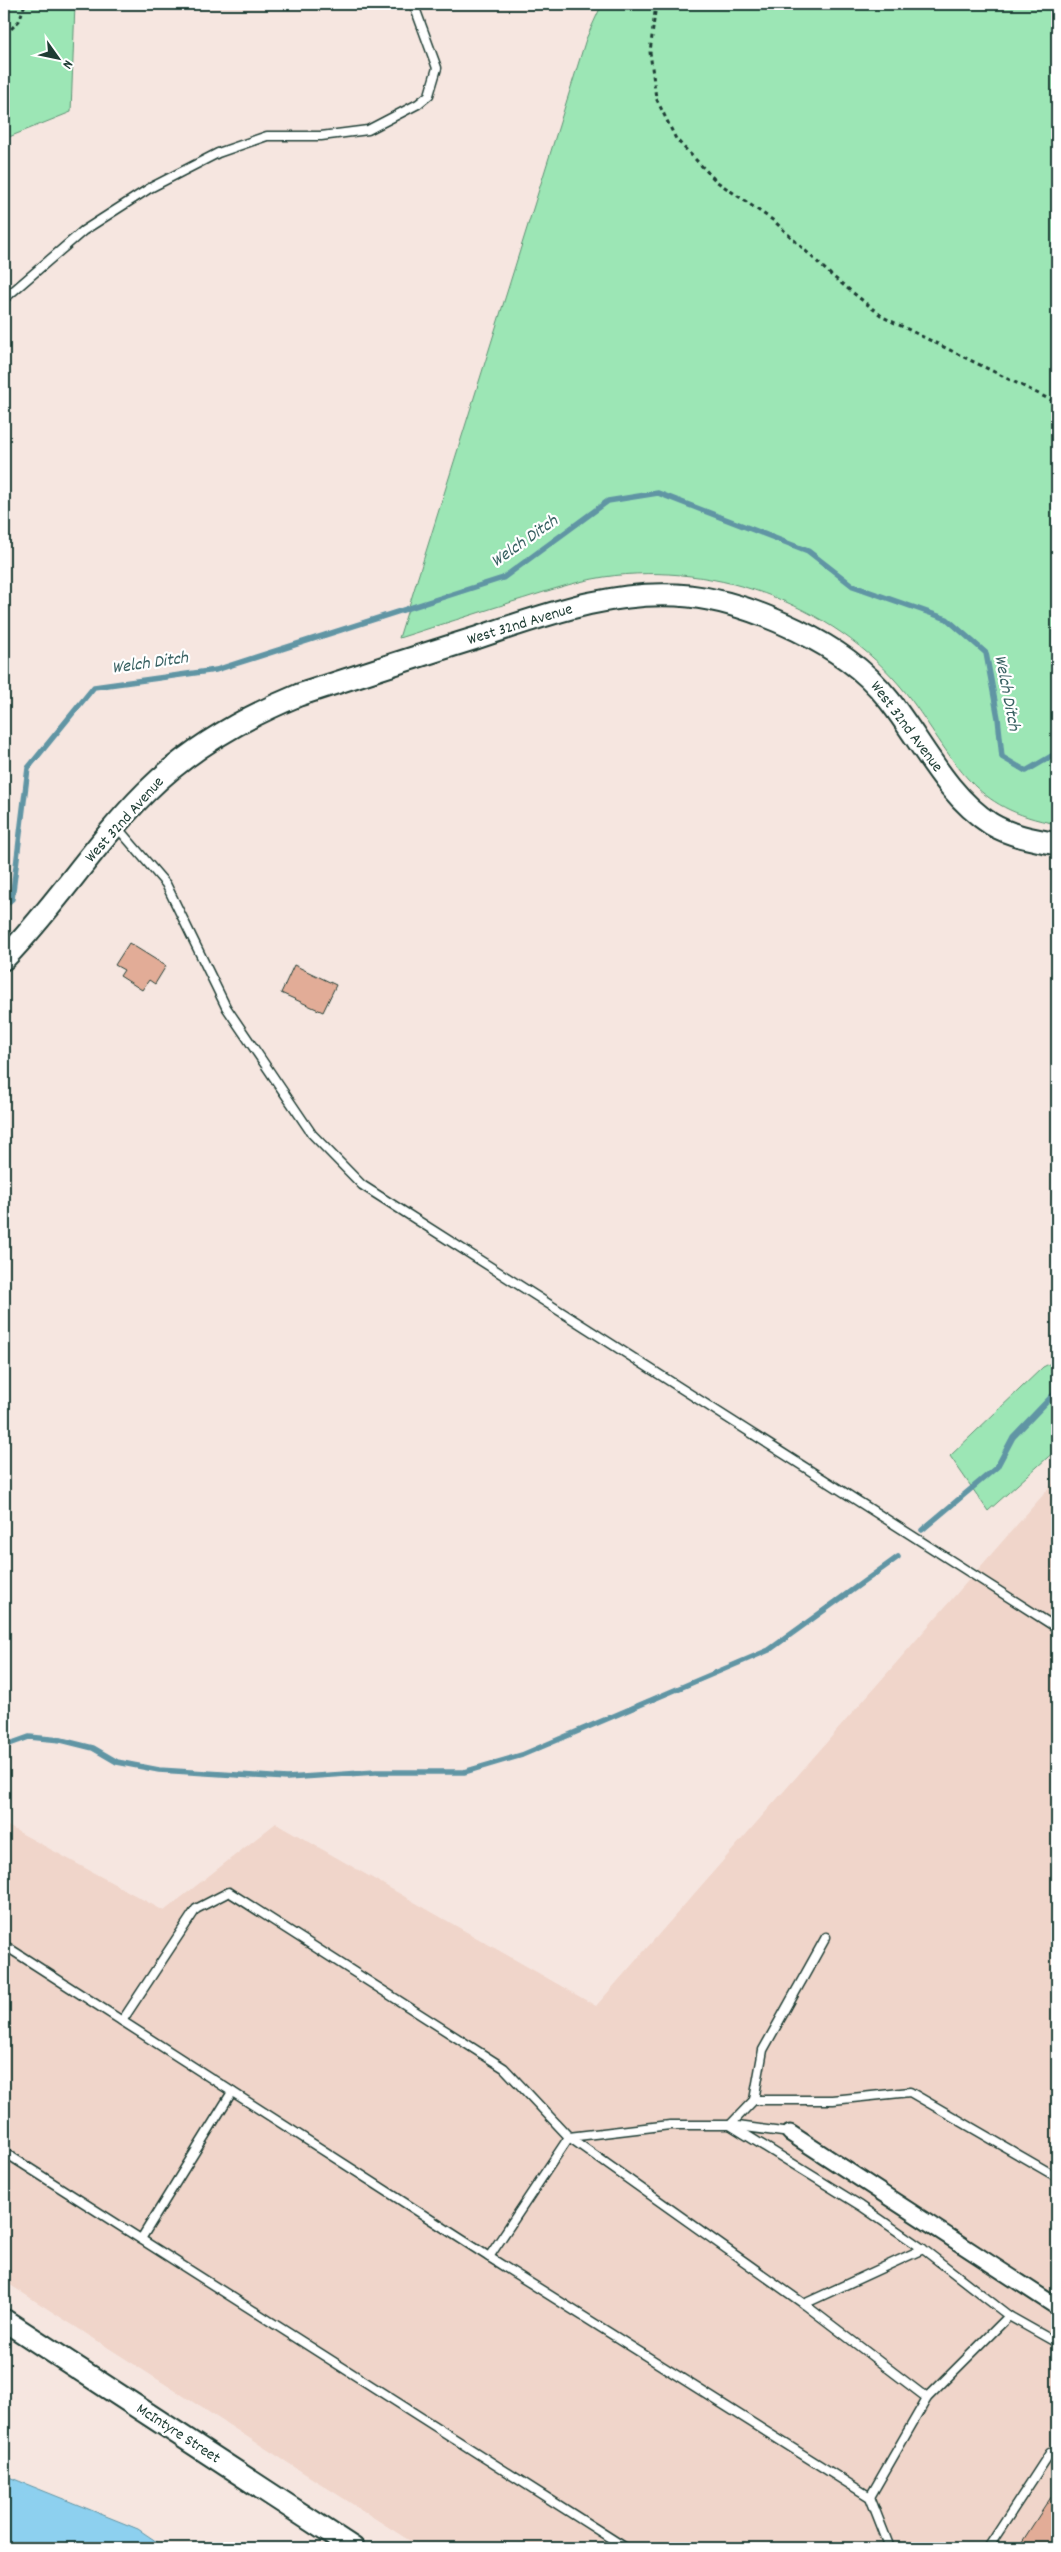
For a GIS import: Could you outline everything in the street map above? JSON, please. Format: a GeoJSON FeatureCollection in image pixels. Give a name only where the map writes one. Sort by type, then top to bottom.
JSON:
{"type":"FeatureCollection","features":[{"type":"Feature","properties":{"kind":"street","name":"West 32nd Avenue"},"geometry":{"type":"LineString","coordinates":[[4,959],[26,936],[146,792],[192,752],[223,732],[269,707],[299,694],[551,614],[608,600],[652,596],[689,596],[728,604],[774,620],[828,646],[858,667],[879,687],[948,784],[971,808],[992,825],[1024,838],[1057,844]]}},
{"type":"Feature","properties":{"kind":"street"},"geometry":{"type":"LineString","coordinates":[[790,2132],[1057,2307]]}},
{"type":"Feature","properties":{"kind":"street","name":"McIntyre Street"},"geometry":{"type":"LineString","coordinates":[[4,2320],[352,2548]]}},
{"type":"Feature","properties":{"kind":"lane"},"geometry":{"type":"LineString","coordinates":[[4,299],[83,231],[150,188],[218,153],[267,136],[321,136],[368,130],[418,104],[429,95],[437,68],[415,8]]}},
{"type":"Feature","properties":{"kind":"lane"},"geometry":{"type":"LineString","coordinates":[[116,826],[166,884],[226,1007],[312,1134],[362,1185],[1057,1628]]}},
{"type":"Feature","properties":{"kind":"lane"},"geometry":{"type":"LineString","coordinates":[[122,2021],[196,1908],[229,1892],[504,2068],[569,2137],[804,2304],[926,2398]]}},
{"type":"Feature","properties":{"kind":"lane"},"geometry":{"type":"LineString","coordinates":[[730,2125],[754,2100],[763,2050],[826,1937]]}},
{"type":"Feature","properties":{"kind":"lane"},"geometry":{"type":"LineString","coordinates":[[4,1945],[489,2257],[870,2497],[890,2548]]}},
{"type":"Feature","properties":{"kind":"lane"},"geometry":{"type":"LineString","coordinates":[[142,2240],[232,2092]]}},
{"type":"Feature","properties":{"kind":"lane"},"geometry":{"type":"LineString","coordinates":[[754,2100],[833,2100],[910,2092],[1057,2178]]}},
{"type":"Feature","properties":{"kind":"lane"},"geometry":{"type":"LineString","coordinates":[[489,2257],[569,2137],[670,2125],[730,2125],[790,2132]]}},
{"type":"Feature","properties":{"kind":"lane"},"geometry":{"type":"LineString","coordinates":[[730,2125],[861,2206],[923,2249],[1009,2316],[1057,2343]]}},
{"type":"Feature","properties":{"kind":"lane"},"geometry":{"type":"LineString","coordinates":[[4,2152],[626,2548]]}},
{"type":"Feature","properties":{"kind":"lane"},"geometry":{"type":"LineString","coordinates":[[804,2304],[923,2249]]}},
{"type":"Feature","properties":{"kind":"lane"},"geometry":{"type":"LineString","coordinates":[[870,2497],[926,2398],[1009,2316]]}},
{"type":"Feature","properties":{"kind":"lane"},"geometry":{"type":"LineString","coordinates":[[988,2548],[1050,2453],[1057,2457]]}},
{"type":"Feature","properties":{"kind":"path"},"geometry":{"type":"LineString","coordinates":[[4,30],[9,31],[19,21],[25,4]]}},
{"type":"Feature","properties":{"kind":"path"},"geometry":{"type":"LineString","coordinates":[[656,4],[650,52],[656,98],[676,140],[716,181],[774,221],[831,275],[883,317],[1057,403]]}},
{"type":"Feature","properties":{"kind":"shaded area"},"geometry":{"type":"Polygon","coordinates":[[[1057,1479],[1057,2548],[421,2548],[4,2281],[4,1824],[164,1911],[276,1823],[596,2006],[1057,1479]]]}},
{"type":"Feature","properties":{"kind":"green space"},"geometry":{"type":"Polygon","coordinates":[[[4,4],[75,4],[71,112],[4,139],[4,4]]]}},
{"type":"Feature","properties":{"kind":"green space"},"geometry":{"type":"Polygon","coordinates":[[[602,4],[1057,4],[1057,824],[1028,817],[1005,807],[985,795],[969,781],[955,764],[912,701],[884,668],[851,640],[814,616],[775,597],[733,584],[691,576],[647,574],[604,577],[557,588],[399,638],[586,39],[602,4]]]}},
{"type":"Feature","properties":{"kind":"green space"},"geometry":{"type":"Polygon","coordinates":[[[1057,1360],[1057,1449],[988,1511],[950,1456],[1043,1367],[1057,1360]]]}},
{"type":"Feature","properties":{"kind":"water"},"geometry":{"type":"Polygon","coordinates":[[[4,2475],[138,2529],[166,2548],[4,2548],[4,2475]]]}},
{"type":"Feature","properties":{"kind":"building"},"geometry":{"type":"Polygon","coordinates":[[[129,943],[166,966],[155,984],[149,980],[142,990],[120,976],[124,970],[115,965],[129,943]]]}},
{"type":"Feature","properties":{"kind":"building"},"geometry":{"type":"Polygon","coordinates":[[[294,965],[336,985],[323,1012],[281,993],[294,965]]]}},
{"type":"Feature","properties":{"kind":"building"},"geometry":{"type":"Polygon","coordinates":[[[1057,2488],[1057,2548],[1018,2548],[1057,2488]]]}},
{"type":"Feature","properties":{"kind":"waterway","name":"Welch Ditch"},"geometry":{"type":"LineString","coordinates":[[4,906],[12,899],[28,768],[94,687],[216,670],[503,578],[608,501],[658,493],[808,551],[853,586],[947,619],[986,653],[998,718],[1002,757],[1026,771],[1057,753]]}},
{"type":"Feature","properties":{"kind":"waterway"},"geometry":{"type":"LineString","coordinates":[[922,1530],[997,1467],[1013,1437],[1057,1391]]}},
{"type":"Feature","properties":{"kind":"waterway"},"geometry":{"type":"LineString","coordinates":[[4,1746],[29,1737],[61,1740],[93,1748],[117,1762],[159,1770],[287,1778],[376,1772],[464,1772],[522,1755],[769,1650],[898,1557]]}}]}
